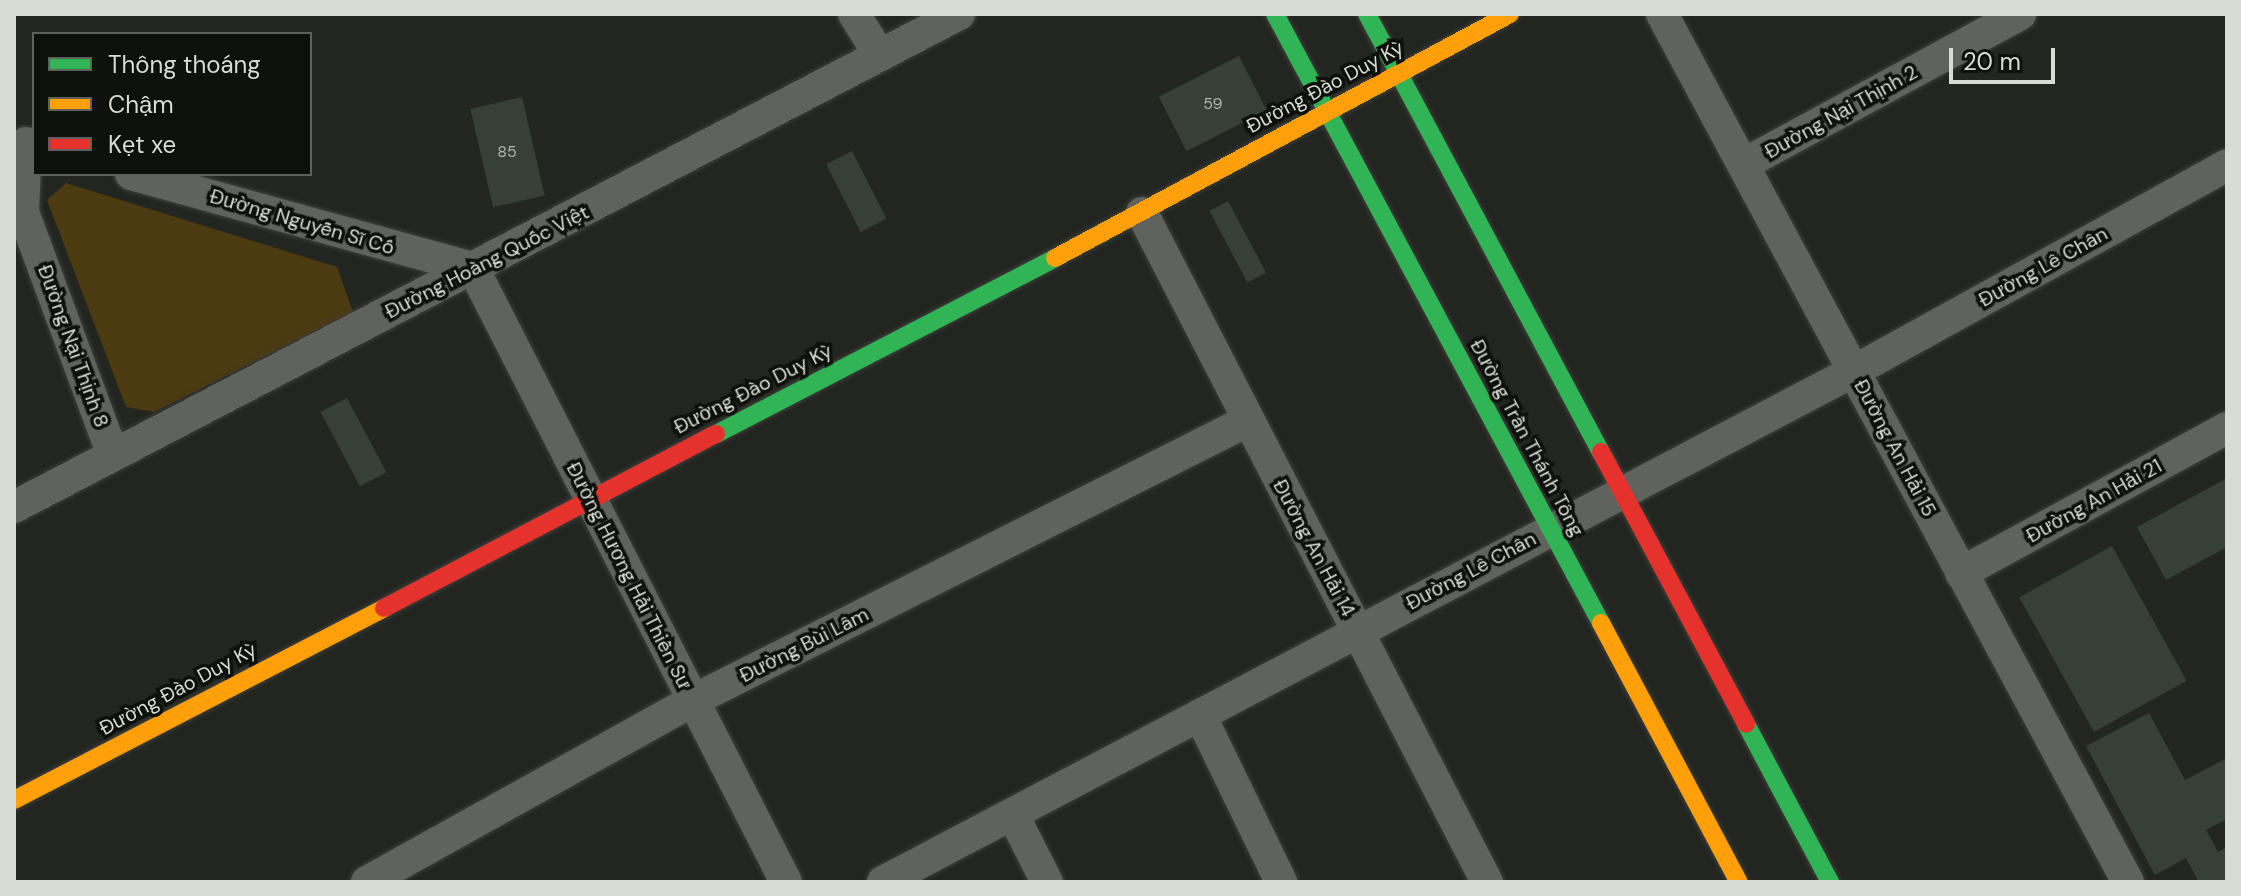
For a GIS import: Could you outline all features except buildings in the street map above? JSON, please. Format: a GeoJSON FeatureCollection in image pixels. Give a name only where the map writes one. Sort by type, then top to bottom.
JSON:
{"type":"FeatureCollection","features":[{"type":"Feature","properties":{"kind":"main road","name":"Đường Trần Thánh Tông"},"geometry":{"type":"LineString","coordinates":[[1275,14],[1739,882]]}},
{"type":"Feature","properties":{"kind":"main road"},"geometry":{"type":"LineString","coordinates":[[1367,14],[1624,488],[1830,882]]}},
{"type":"Feature","properties":{"kind":"main road","name":"Đường Đào Duy Kỳ"},"geometry":{"type":"LineString","coordinates":[[14,800],[588,497],[1142,213],[1326,109],[1510,14]]}},
{"type":"Feature","properties":{"kind":"street"},"geometry":{"type":"LineString","coordinates":[[854,14],[880,56]]}},
{"type":"Feature","properties":{"kind":"street","name":"Đường Hoàng Quốc Việt"},"geometry":{"type":"LineString","coordinates":[[14,507],[959,14]]}},
{"type":"Feature","properties":{"kind":"street","name":"Đường An Hải 15"},"geometry":{"type":"LineString","coordinates":[[1662,14],[1746,163],[1961,573],[2128,882]]}},
{"type":"Feature","properties":{"kind":"street","name":"Đường Nại Thịnh 2"},"geometry":{"type":"LineString","coordinates":[[1746,163],[2020,14]]}},
{"type":"Feature","properties":{"kind":"street","name":"Đường Nại Thịnh 8"},"geometry":{"type":"LineString","coordinates":[[25,143],[23,212],[113,455]]}},
{"type":"Feature","properties":{"kind":"street","name":"Đường Lê Chân"},"geometry":{"type":"LineString","coordinates":[[883,882],[1014,817],[1624,488],[1854,371],[2227,165]]}},
{"type":"Feature","properties":{"kind":"street","name":"Đường Nguyễn Sĩ Cố"},"geometry":{"type":"LineString","coordinates":[[138,176],[473,268]]}},
{"type":"Feature","properties":{"kind":"street","name":"Đường An Hải 14"},"geometry":{"type":"LineString","coordinates":[[1142,213],[1487,882]]}},
{"type":"Feature","properties":{"kind":"street","name":"Đường Hương Hải Thiền Sư"},"geometry":{"type":"LineString","coordinates":[[473,268],[786,882]]}},
{"type":"Feature","properties":{"kind":"street","name":"Đường Bùi Lâm"},"geometry":{"type":"LineString","coordinates":[[367,882],[692,701],[1247,421]]}},
{"type":"Feature","properties":{"kind":"street","name":"Đường An Hải 21"},"geometry":{"type":"LineString","coordinates":[[1961,573],[2227,428]]}},
{"type":"Feature","properties":{"kind":"street"},"geometry":{"type":"LineString","coordinates":[[1200,715],[1281,882]]}},
{"type":"Feature","properties":{"kind":"street"},"geometry":{"type":"LineString","coordinates":[[1014,817],[1047,882]]}},
{"type":"Feature","properties":{"kind":"shaded area"},"geometry":{"type":"Polygon","coordinates":[[[66,183],[337,267],[353,312],[154,412],[126,407],[47,200],[66,183]]]}},
{"type":"Feature","properties":{"kind":"traffic: fast"},"geometry":{"type":"LineString","coordinates":[[1275,14],[1601,623]]}},
{"type":"Feature","properties":{"kind":"traffic: fast"},"geometry":{"type":"LineString","coordinates":[[1367,14],[1601,452]]}},
{"type":"Feature","properties":{"kind":"traffic: fast"},"geometry":{"type":"LineString","coordinates":[[716,434],[1055,258]]}},
{"type":"Feature","properties":{"kind":"traffic: fast"},"geometry":{"type":"LineString","coordinates":[[1746,724],[1830,882]]}},
{"type":"Feature","properties":{"kind":"traffic: slow"},"geometry":{"type":"LineString","coordinates":[[1055,258],[1510,14]]}},
{"type":"Feature","properties":{"kind":"traffic: slow"},"geometry":{"type":"LineString","coordinates":[[14,800],[384,608]]}},
{"type":"Feature","properties":{"kind":"traffic: slow"},"geometry":{"type":"LineString","coordinates":[[1601,623],[1739,882]]}},
{"type":"Feature","properties":{"kind":"traffic: jam"},"geometry":{"type":"LineString","coordinates":[[384,608],[716,434]]}},
{"type":"Feature","properties":{"kind":"traffic: jam"},"geometry":{"type":"LineString","coordinates":[[1601,452],[1746,724]]}}]}
